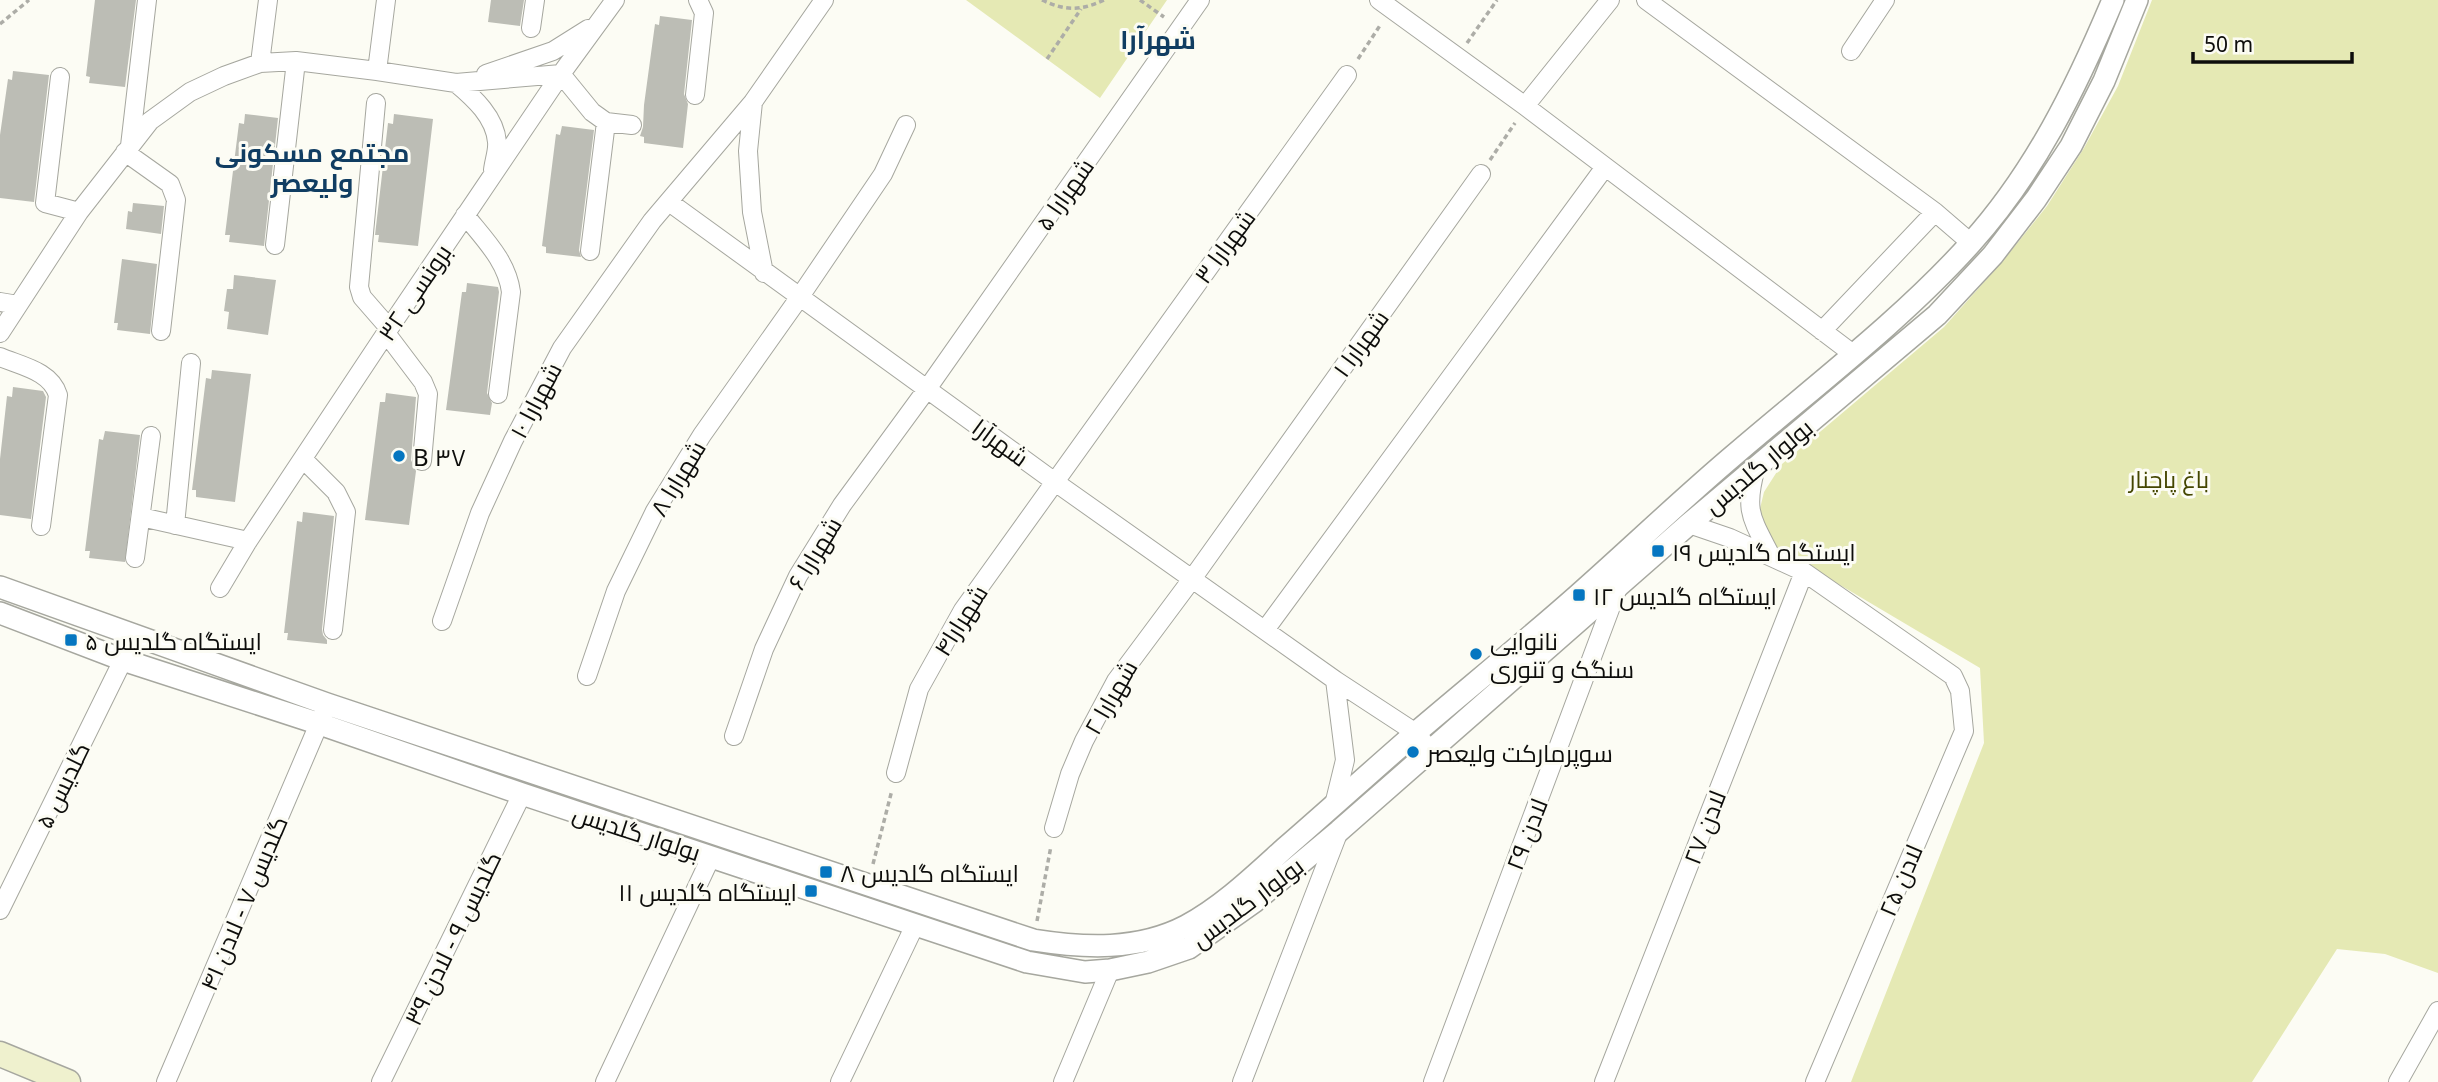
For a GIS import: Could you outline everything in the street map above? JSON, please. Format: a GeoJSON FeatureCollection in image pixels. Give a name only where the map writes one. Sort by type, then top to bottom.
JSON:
{"type":"FeatureCollection","features":[{"type":"Feature","properties":{"kind":"main road"},"geometry":{"type":"LineString","coordinates":[[0,1054],[68,1082]]}},
{"type":"Feature","properties":{"kind":"street"},"geometry":{"type":"LineString","coordinates":[[128,149],[147,0]]}},
{"type":"Feature","properties":{"kind":"street"},"geometry":{"type":"LineString","coordinates":[[260,64],[268,0]]}},
{"type":"Feature","properties":{"kind":"street"},"geometry":{"type":"LineString","coordinates":[[377,71],[386,0]]}},
{"type":"Feature","properties":{"kind":"street"},"geometry":{"type":"LineString","coordinates":[[531,28],[535,0]]}},
{"type":"Feature","properties":{"kind":"street","name":"برونسی ۳۲"},"geometry":{"type":"LineString","coordinates":[[220,588],[248,541],[492,176],[615,0]]}},
{"type":"Feature","properties":{"kind":"street"},"geometry":{"type":"LineString","coordinates":[[695,95],[704,13],[698,0]]}},
{"type":"Feature","properties":{"kind":"street","name":"شهرارا ۱۰"},"geometry":{"type":"LineString","coordinates":[[442,621],[480,513],[513,441],[562,348],[652,220],[753,102],[824,0]]}},
{"type":"Feature","properties":{"kind":"street","name":"شهرارا ۵"},"geometry":{"type":"LineString","coordinates":[[927,389],[1200,0]]}},
{"type":"Feature","properties":{"kind":"street"},"geometry":{"type":"LineString","coordinates":[[1525,106],[1610,0]]}},
{"type":"Feature","properties":{"kind":"street"},"geometry":{"type":"LineString","coordinates":[[1647,0],[1935,212],[1972,243]]}},
{"type":"Feature","properties":{"kind":"street"},"geometry":{"type":"LineString","coordinates":[[1851,51],[1885,0]]}},
{"type":"Feature","properties":{"kind":"street","name":"بولوار گلدیس"},"geometry":{"type":"LineString","coordinates":[[0,613],[123,660],[323,714],[1033,940],[1081,947],[1112,946],[1148,940],[1185,926],[1237,891],[1578,595],[1698,486],[1919,296],[1972,243],[2017,186],[2050,134],[2083,71],[2112,0]]}},
{"type":"Feature","properties":{"kind":"street","name":"بولوار گلدیس"},"geometry":{"type":"LineString","coordinates":[[0,587],[522,794],[1027,962],[1085,972],[1148,962],[1189,948],[1254,902],[1339,831],[1689,524],[1937,315],[1993,255],[2036,199],[2071,146],[2104,81],[2137,0]]}},
{"type":"Feature","properties":{"kind":"street"},"geometry":{"type":"LineString","coordinates":[[1385,4],[1525,106],[1853,354]]}},
{"type":"Feature","properties":{"kind":"street"},"geometry":{"type":"LineString","coordinates":[[456,83],[553,51],[595,25]]}},
{"type":"Feature","properties":{"kind":"street"},"geometry":{"type":"LineString","coordinates":[[275,245],[296,61]]}},
{"type":"Feature","properties":{"kind":"street"},"geometry":{"type":"LineString","coordinates":[[1,328],[79,212],[150,121],[190,92],[224,76],[260,64],[296,61],[456,83],[561,74],[592,112],[606,122],[632,125]]}},
{"type":"Feature","properties":{"kind":"street","name":"شهرارا ۳"},"geometry":{"type":"LineString","coordinates":[[1055,482],[1347,75]]}},
{"type":"Feature","properties":{"kind":"street"},"geometry":{"type":"LineString","coordinates":[[60,77],[45,202],[79,212]]}},
{"type":"Feature","properties":{"kind":"street"},"geometry":{"type":"LineString","coordinates":[[456,83],[475,99],[490,119],[497,142],[492,176]]}},
{"type":"Feature","properties":{"kind":"street"},"geometry":{"type":"LineString","coordinates":[[753,102],[748,151],[752,212],[764,273]]}},
{"type":"Feature","properties":{"kind":"street"},"geometry":{"type":"LineString","coordinates":[[376,103],[359,287],[362,298],[388,331],[423,382],[428,394],[422,461]]}},
{"type":"Feature","properties":{"kind":"street"},"geometry":{"type":"LineString","coordinates":[[590,251],[606,122]]}},
{"type":"Feature","properties":{"kind":"street","name":"شهرارا ۸"},"geometry":{"type":"LineString","coordinates":[[587,676],[617,591],[655,511],[702,435],[883,174],[905,125]]}},
{"type":"Feature","properties":{"kind":"street"},"geometry":{"type":"LineString","coordinates":[[128,149],[170,184],[176,200],[162,331]]}},
{"type":"Feature","properties":{"kind":"street"},"geometry":{"type":"LineString","coordinates":[[1265,630],[1605,167]]}},
{"type":"Feature","properties":{"kind":"street","name":"شهرارا ۱"},"geometry":{"type":"LineString","coordinates":[[1192,579],[1481,174]]}},
{"type":"Feature","properties":{"kind":"street","name":"شهرآرا"},"geometry":{"type":"LineString","coordinates":[[669,202],[1055,482],[1335,680],[1416,733],[1430,750]]}},
{"type":"Feature","properties":{"kind":"street"},"geometry":{"type":"LineString","coordinates":[[1822,331],[1935,212]]}},
{"type":"Feature","properties":{"kind":"street"},"geometry":{"type":"LineString","coordinates":[[466,215],[509,276],[511,292],[498,394]]}},
{"type":"Feature","properties":{"kind":"street"},"geometry":{"type":"LineString","coordinates":[[0,303],[18,305]]}},
{"type":"Feature","properties":{"kind":"street"},"geometry":{"type":"LineString","coordinates":[[0,357],[47,377],[55,384],[58,396],[41,526]]}},
{"type":"Feature","properties":{"kind":"street"},"geometry":{"type":"LineString","coordinates":[[175,525],[191,363]]}},
{"type":"Feature","properties":{"kind":"street","name":"شهرارا ۶"},"geometry":{"type":"LineString","coordinates":[[734,736],[764,649],[798,576],[842,505],[927,389]]}},
{"type":"Feature","properties":{"kind":"street"},"geometry":{"type":"LineString","coordinates":[[135,558],[151,436]]}},
{"type":"Feature","properties":{"kind":"street"},"geometry":{"type":"LineString","coordinates":[[304,460],[336,492],[346,512],[333,630]]}},
{"type":"Feature","properties":{"kind":"street"},"geometry":{"type":"LineString","coordinates":[[1756,467],[1750,491],[1751,516],[1771,556]]}},
{"type":"Feature","properties":{"kind":"street","name":"شهرارا۴"},"geometry":{"type":"LineString","coordinates":[[896,773],[919,688],[963,610],[1055,482]]}},
{"type":"Feature","properties":{"kind":"street"},"geometry":{"type":"LineString","coordinates":[[141,517],[248,541]]}},
{"type":"Feature","properties":{"kind":"street"},"geometry":{"type":"LineString","coordinates":[[1689,524],[1730,538],[1804,572]]}},
{"type":"Feature","properties":{"kind":"street","name":"لادن ۲۵"},"geometry":{"type":"LineString","coordinates":[[1804,572],[1953,676],[1960,691],[1964,731],[1815,1082]]}},
{"type":"Feature","properties":{"kind":"street","name":"لادن ۲۷"},"geometry":{"type":"LineString","coordinates":[[1604,1082],[1804,572]]}},
{"type":"Feature","properties":{"kind":"street","name":"شهرارا ۲"},"geometry":{"type":"LineString","coordinates":[[1054,828],[1075,763],[1116,681],[1192,579]]}},
{"type":"Feature","properties":{"kind":"street","name":"لادن ۲۹"},"geometry":{"type":"LineString","coordinates":[[1433,1082],[1619,585]]}},
{"type":"Feature","properties":{"kind":"street","name":"گلدیس ۵"},"geometry":{"type":"LineString","coordinates":[[0,910],[123,660]]}},
{"type":"Feature","properties":{"kind":"street"},"geometry":{"type":"LineString","coordinates":[[1334,805],[1345,760],[1335,680]]}},
{"type":"Feature","properties":{"kind":"street","name":"گلدیس ۷ - لادن ۴۱"},"geometry":{"type":"LineString","coordinates":[[166,1082],[323,714]]}},
{"type":"Feature","properties":{"kind":"street","name":"گلدیس ۹ - لادن ۳۹"},"geometry":{"type":"LineString","coordinates":[[381,1082],[522,794]]}},
{"type":"Feature","properties":{"kind":"street"},"geometry":{"type":"LineString","coordinates":[[1242,1082],[1339,831]]}},
{"type":"Feature","properties":{"kind":"street"},"geometry":{"type":"LineString","coordinates":[[605,1082],[711,857]]}},
{"type":"Feature","properties":{"kind":"street"},"geometry":{"type":"LineString","coordinates":[[840,1082],[915,925]]}},
{"type":"Feature","properties":{"kind":"street"},"geometry":{"type":"LineString","coordinates":[[1063,1082],[1110,970]]}},
{"type":"Feature","properties":{"kind":"street"},"geometry":{"type":"LineString","coordinates":[[2398,1082],[2438,1011]]}},
{"type":"Feature","properties":{"kind":"path"},"geometry":{"type":"LineString","coordinates":[[0,24],[29,0]]}},
{"type":"Feature","properties":{"kind":"path"},"geometry":{"type":"LineString","coordinates":[[1042,0],[1058,8],[1081,9],[1104,0]]}},
{"type":"Feature","properties":{"kind":"path"},"geometry":{"type":"LineString","coordinates":[[1140,0],[1181,28]]}},
{"type":"Feature","properties":{"kind":"path"},"geometry":{"type":"LineString","coordinates":[[1458,57],[1497,0]]}},
{"type":"Feature","properties":{"kind":"path"},"geometry":{"type":"LineString","coordinates":[[1347,75],[1385,4]]}},
{"type":"Feature","properties":{"kind":"path"},"geometry":{"type":"LineString","coordinates":[[1047,59],[1081,9]]}},
{"type":"Feature","properties":{"kind":"path"},"geometry":{"type":"LineString","coordinates":[[1481,174],[1525,106]]}},
{"type":"Feature","properties":{"kind":"path"},"geometry":{"type":"LineString","coordinates":[[868,886],[896,773]]}},
{"type":"Feature","properties":{"kind":"path"},"geometry":{"type":"LineString","coordinates":[[1033,940],[1054,828]]}},
{"type":"Feature","properties":{"kind":"green space"},"geometry":{"type":"Polygon","coordinates":[[[966,0],[1167,0],[1100,98],[966,0]]]}},
{"type":"Feature","properties":{"kind":"green space","name":"باغ پاچنار"},"geometry":{"type":"Polygon","coordinates":[[[2152,0],[2438,0],[2438,973],[2385,954],[2337,949],[2252,1082],[1851,1082],[1984,743],[1980,668],[1771,544],[1757,521],[1764,492],[1782,464],[1944,327],[2047,206],[2084,148],[2118,86],[2152,0]]]}},
{"type":"Feature","properties":{"kind":"building"},"geometry":{"type":"Polygon","coordinates":[[[95,0],[136,0],[125,87],[89,83],[90,77],[86,76],[95,0]]]}},
{"type":"Feature","properties":{"kind":"building"},"geometry":{"type":"Polygon","coordinates":[[[491,0],[524,0],[520,26],[488,22],[491,0]]]}},
{"type":"Feature","properties":{"kind":"building"},"geometry":{"type":"Polygon","coordinates":[[[660,16],[692,20],[684,94],[688,104],[683,148],[644,143],[644,137],[640,136],[655,24],[659,25],[660,16]]]}},
{"type":"Feature","properties":{"kind":"building"},"geometry":{"type":"Polygon","coordinates":[[[13,71],[49,75],[34,202],[0,198],[0,135],[8,79],[12,80],[13,71]]]}},
{"type":"Feature","properties":{"kind":"building"},"geometry":{"type":"Polygon","coordinates":[[[245,114],[278,118],[264,246],[229,242],[230,235],[225,235],[239,123],[244,124],[245,114]]]}},
{"type":"Feature","properties":{"kind":"building"},"geometry":{"type":"Polygon","coordinates":[[[394,114],[433,119],[418,246],[378,242],[379,235],[375,235],[388,123],[393,124],[394,114]]]}},
{"type":"Feature","properties":{"kind":"building"},"geometry":{"type":"Polygon","coordinates":[[[562,126],[594,130],[579,250],[581,257],[546,253],[546,247],[542,246],[556,134],[560,135],[562,126]]]}},
{"type":"Feature","properties":{"kind":"building"},"geometry":{"type":"Polygon","coordinates":[[[133,203],[164,206],[161,234],[126,229],[128,211],[132,212],[133,203]]]}},
{"type":"Feature","properties":{"kind":"building"},"geometry":{"type":"Polygon","coordinates":[[[122,259],[157,264],[150,334],[117,330],[118,323],[114,323],[122,259]]]}},
{"type":"Feature","properties":{"kind":"building"},"geometry":{"type":"Polygon","coordinates":[[[234,275],[276,280],[268,335],[227,329],[229,312],[224,311],[227,289],[233,289],[234,275]]]}},
{"type":"Feature","properties":{"kind":"building"},"geometry":{"type":"Polygon","coordinates":[[[467,283],[498,287],[499,292],[487,393],[492,403],[490,415],[446,410],[462,292],[466,292],[467,283]]]}},
{"type":"Feature","properties":{"kind":"building"},"geometry":{"type":"Polygon","coordinates":[[[212,370],[251,374],[235,502],[196,497],[196,490],[192,490],[206,378],[211,379],[212,370]]]}},
{"type":"Feature","properties":{"kind":"building"},"geometry":{"type":"Polygon","coordinates":[[[13,387],[43,391],[46,397],[31,519],[0,515],[0,459],[7,396],[12,397],[13,387]]]}},
{"type":"Feature","properties":{"kind":"building","name":"B ۳۷"},"geometry":{"type":"Polygon","coordinates":[[[386,393],[416,397],[411,460],[416,471],[409,525],[365,520],[380,402],[385,402],[386,393]]]}},
{"type":"Feature","properties":{"kind":"building"},"geometry":{"type":"Polygon","coordinates":[[[105,431],[140,435],[125,562],[89,558],[90,551],[85,551],[99,439],[103,440],[105,431]]]}},
{"type":"Feature","properties":{"kind":"building"},"geometry":{"type":"Polygon","coordinates":[[[303,512],[334,516],[322,629],[327,644],[287,640],[288,633],[284,633],[297,521],[302,522],[303,512]]]}},
{"type":"Feature","properties":{"kind":"place","name":"B ۳۷"},"geometry":{"type":"Point","coordinates":[399,456]}},
{"type":"Feature","properties":{"kind":"place","name":"ایستگاه گلدیس ۱۹"},"geometry":{"type":"Point","coordinates":[1658,551]}},
{"type":"Feature","properties":{"kind":"place","name":"ایستگاه گلدیس ۱۲"},"geometry":{"type":"Point","coordinates":[1579,595]}},
{"type":"Feature","properties":{"kind":"place","name":"ایستگاه گلدیس ۵"},"geometry":{"type":"Point","coordinates":[71,640]}},
{"type":"Feature","properties":{"kind":"place","name":"نانوایی سنگک و تنوری"},"geometry":{"type":"Point","coordinates":[1476,654]}},
{"type":"Feature","properties":{"kind":"place","name":"سوپرمارکت ولیعصر"},"geometry":{"type":"Point","coordinates":[1413,752]}},
{"type":"Feature","properties":{"kind":"place","name":"ایستگاه گلدیس ۸"},"geometry":{"type":"Point","coordinates":[826,872]}},
{"type":"Feature","properties":{"kind":"place","name":"ایستگاه گلدیس ۱۱"},"geometry":{"type":"Point","coordinates":[811,891]}},
{"type":"Feature","properties":{"kind":"district","name":"شهرآرا"},"geometry":{"type":"Point","coordinates":[1158,39]}},
{"type":"Feature","properties":{"kind":"district","name":"مجتمع مسکونی ولیعصر"},"geometry":{"type":"Point","coordinates":[312,167]}}]}
